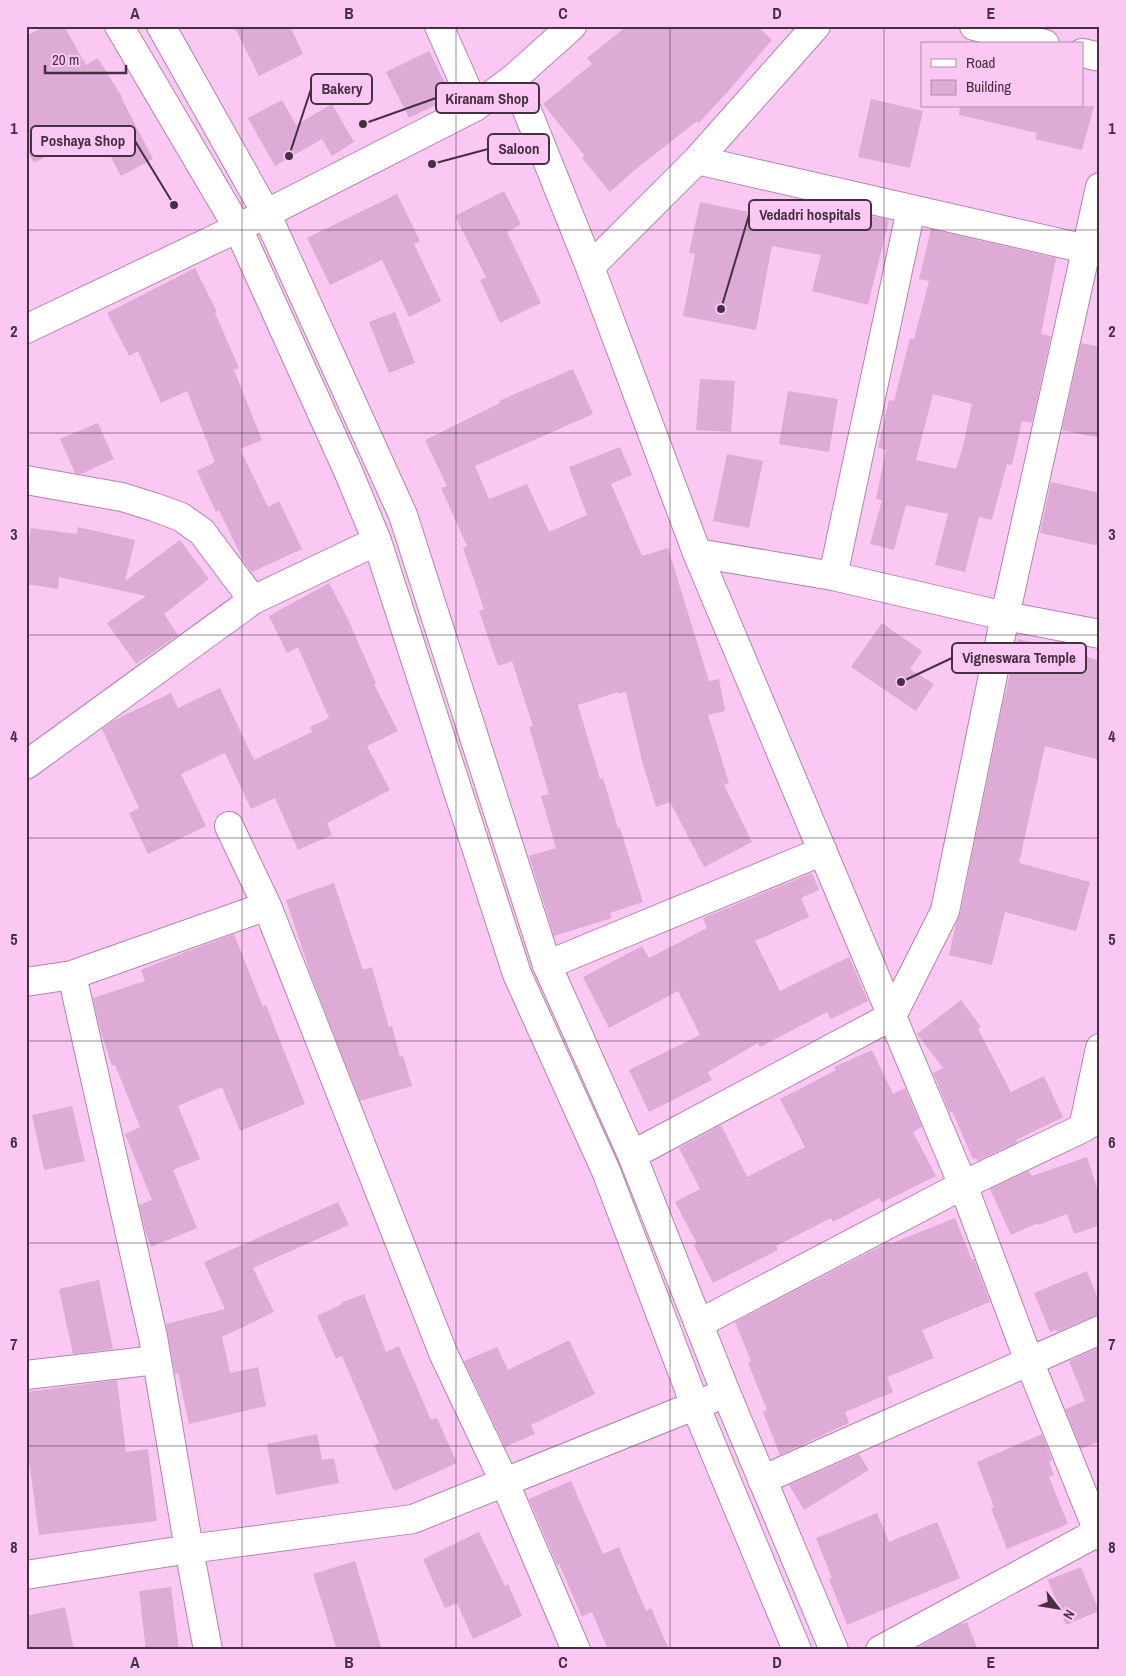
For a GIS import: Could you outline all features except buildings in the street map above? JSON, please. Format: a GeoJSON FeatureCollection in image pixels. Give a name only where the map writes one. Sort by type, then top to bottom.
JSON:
{"type":"FeatureCollection","features":[{"type":"Feature","properties":{"kind":"street"},"geometry":{"type":"LineString","coordinates":[[120,26],[238,228],[344,462],[377,541],[517,974],[606,1171],[695,1405],[797,1650]]}},
{"type":"Feature","properties":{"kind":"street"},"geometry":{"type":"LineString","coordinates":[[160,26],[266,213],[403,515],[547,965],[632,1155],[700,1323],[726,1393],[834,1650]]}},
{"type":"Feature","properties":{"kind":"street"},"geometry":{"type":"LineString","coordinates":[[439,26],[474,107]]}},
{"type":"Feature","properties":{"kind":"street"},"geometry":{"type":"LineString","coordinates":[[26,328],[238,228],[474,107],[514,78],[572,26]]}},
{"type":"Feature","properties":{"kind":"street"},"geometry":{"type":"LineString","coordinates":[[590,267],[697,160],[816,26]]}},
{"type":"Feature","properties":{"kind":"street"},"geometry":{"type":"LineString","coordinates":[[974,26],[1037,42]]}},
{"type":"Feature","properties":{"kind":"street"},"geometry":{"type":"LineString","coordinates":[[1084,53],[1100,57]]}},
{"type":"Feature","properties":{"kind":"street"},"geometry":{"type":"LineString","coordinates":[[514,78],[590,267],[697,553],[963,1186],[1028,1361],[1099,1534],[880,1650]]}},
{"type":"Feature","properties":{"kind":"street"},"geometry":{"type":"LineString","coordinates":[[697,160],[1086,249]]}},
{"type":"Feature","properties":{"kind":"street"},"geometry":{"type":"LineString","coordinates":[[632,1155],[892,1016],[945,911],[1004,616],[1100,187]]}},
{"type":"Feature","properties":{"kind":"street"},"geometry":{"type":"LineString","coordinates":[[833,576],[911,209]]}},
{"type":"Feature","properties":{"kind":"street"},"geometry":{"type":"LineString","coordinates":[[26,480],[122,497],[181,517],[202,532],[254,600]]}},
{"type":"Feature","properties":{"kind":"street"},"geometry":{"type":"LineString","coordinates":[[26,765],[254,600],[377,541]]}},
{"type":"Feature","properties":{"kind":"street"},"geometry":{"type":"LineString","coordinates":[[697,553],[833,576],[1004,616],[1100,634]]}},
{"type":"Feature","properties":{"kind":"street"},"geometry":{"type":"LineString","coordinates":[[228,826],[267,906],[444,1355],[504,1481],[576,1650]]}},
{"type":"Feature","properties":{"kind":"street"},"geometry":{"type":"LineString","coordinates":[[547,965],[823,851]]}},
{"type":"Feature","properties":{"kind":"street"},"geometry":{"type":"LineString","coordinates":[[26,982],[72,975],[267,906]]}},
{"type":"Feature","properties":{"kind":"street"},"geometry":{"type":"LineString","coordinates":[[72,975],[153,1337],[188,1549],[208,1650]]}},
{"type":"Feature","properties":{"kind":"street"},"geometry":{"type":"LineString","coordinates":[[700,1323],[963,1186],[1091,1122],[1100,1048]]}},
{"type":"Feature","properties":{"kind":"street"},"geometry":{"type":"LineString","coordinates":[[762,1480],[1100,1330]]}},
{"type":"Feature","properties":{"kind":"street"},"geometry":{"type":"LineString","coordinates":[[26,1375],[156,1360]]}},
{"type":"Feature","properties":{"kind":"street"},"geometry":{"type":"LineString","coordinates":[[26,1575],[188,1549],[413,1519],[726,1393]]}},
{"type":"Feature","properties":{"kind":"place","name":"Kiranam Shop"},"geometry":{"type":"Point","coordinates":[363,124]}},
{"type":"Feature","properties":{"kind":"place","name":"Bakery"},"geometry":{"type":"Point","coordinates":[289,156]}},
{"type":"Feature","properties":{"kind":"place","name":"Saloon"},"geometry":{"type":"Point","coordinates":[432,164]}},
{"type":"Feature","properties":{"kind":"place","name":"Poshaya Shop"},"geometry":{"type":"Point","coordinates":[174,205]}},
{"type":"Feature","properties":{"kind":"place","name":"Vedadri hospitals"},"geometry":{"type":"Point","coordinates":[721,309]}},
{"type":"Feature","properties":{"kind":"place","name":"Vigneswara Temple"},"geometry":{"type":"Point","coordinates":[901,682]}}]}
